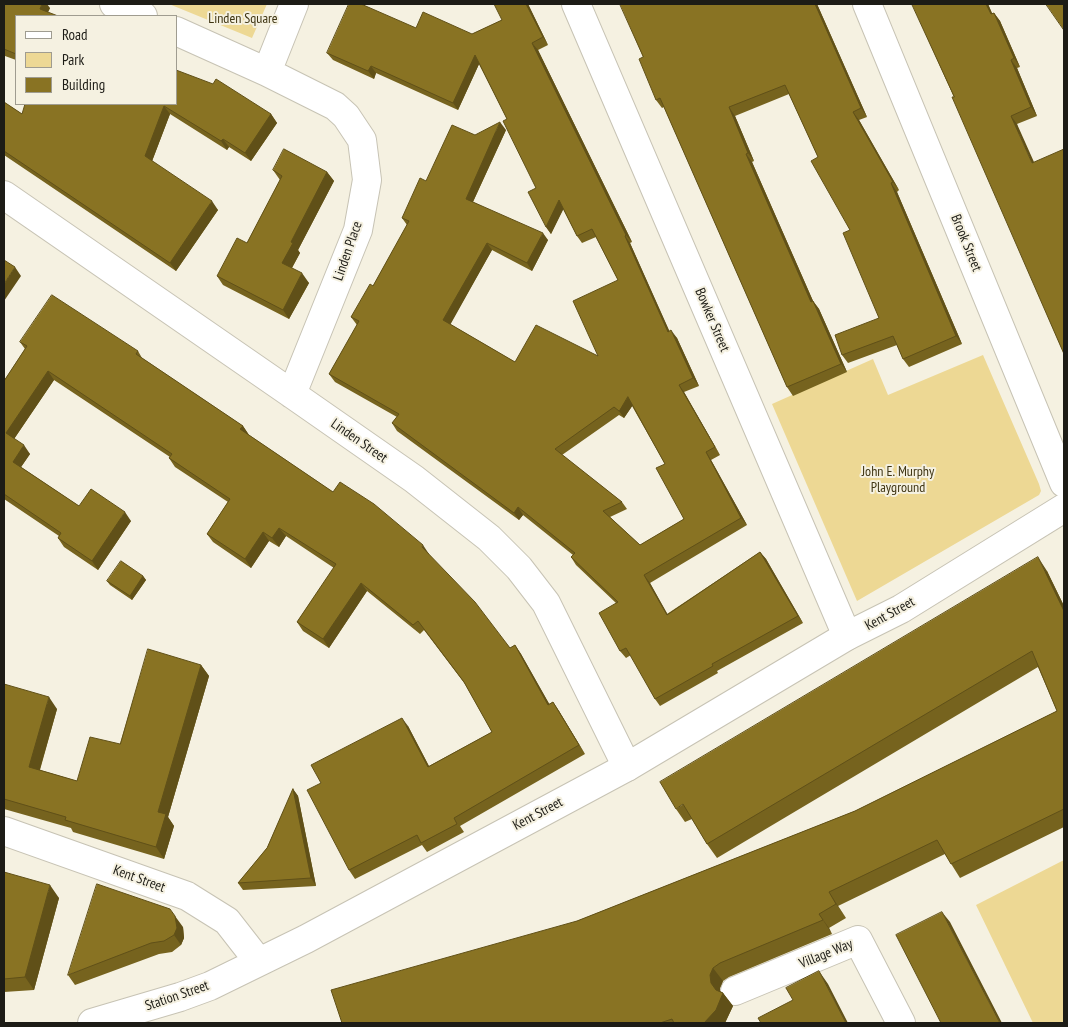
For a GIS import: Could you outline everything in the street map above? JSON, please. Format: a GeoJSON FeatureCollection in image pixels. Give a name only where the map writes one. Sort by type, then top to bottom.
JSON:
{"type":"FeatureCollection","features":[{"type":"Feature","properties":{"kind":"street"},"geometry":{"type":"LineString","coordinates":[[267,72],[294,4]]}},
{"type":"Feature","properties":{"kind":"street","name":"Bowker Street"},"geometry":{"type":"LineString","coordinates":[[576,4],[847,636]]}},
{"type":"Feature","properties":{"kind":"street","name":"Brook Street"},"geometry":{"type":"LineString","coordinates":[[867,4],[1064,483]]}},
{"type":"Feature","properties":{"kind":"street","name":"Linden Place"},"geometry":{"type":"LineString","coordinates":[[178,32],[267,72],[335,106],[346,116],[362,140],[366,180],[358,230],[292,394]]}},
{"type":"Feature","properties":{"kind":"street","name":"Linden Street"},"geometry":{"type":"LineString","coordinates":[[4,195],[292,394],[429,491],[489,538],[519,568],[546,603],[627,767]]}},
{"type":"Feature","properties":{"kind":"street","name":"Kent Street"},"geometry":{"type":"LineString","coordinates":[[4,831],[187,896],[227,921],[259,962],[306,939],[627,767],[847,636],[901,609],[1064,508]]}},
{"type":"Feature","properties":{"kind":"street","name":"Village Way"},"geometry":{"type":"LineString","coordinates":[[735,991],[858,940],[901,1023]]}},
{"type":"Feature","properties":{"kind":"street","name":"Station Street"},"geometry":{"type":"LineString","coordinates":[[92,1023],[180,997],[259,962]]}},
{"type":"Feature","properties":{"kind":"green space","name":"Linden Square"},"geometry":{"type":"Polygon","coordinates":[[[169,4],[267,4],[252,38],[169,4]]]}},
{"type":"Feature","properties":{"kind":"green space","name":"John E. Murphy Playground"},"geometry":{"type":"Polygon","coordinates":[[[983,355],[1039,484],[1041,491],[1039,495],[857,601],[772,404],[873,359],[888,395],[983,355]]]}},
{"type":"Feature","properties":{"kind":"green space"},"geometry":{"type":"Polygon","coordinates":[[[1064,860],[1064,1023],[1033,1023],[976,905],[1064,860]]]}},
{"type":"Feature","properties":{"kind":"building"},"geometry":{"type":"Polygon","coordinates":[[[4,4],[42,4],[40,9],[55,15],[15,15],[15,54],[4,49],[4,4]]]}},
{"type":"Feature","properties":{"kind":"building"},"geometry":{"type":"Polygon","coordinates":[[[349,4],[361,4],[416,28],[423,12],[472,34],[502,20],[494,4],[526,4],[543,37],[532,43],[626,235],[668,332],[671,330],[693,378],[679,385],[715,447],[706,452],[741,518],[644,575],[667,615],[760,552],[798,616],[712,664],[713,666],[655,699],[626,648],[620,651],[599,613],[618,602],[571,557],[575,553],[518,507],[514,513],[392,423],[399,414],[329,374],[359,321],[351,317],[370,284],[373,286],[409,221],[402,218],[420,178],[426,181],[452,125],[475,135],[500,122],[466,199],[543,233],[527,263],[487,243],[443,320],[515,362],[536,325],[598,356],[573,301],[618,280],[592,229],[577,236],[559,200],[546,227],[528,192],[536,188],[503,121],[507,119],[475,55],[453,103],[371,66],[368,71],[327,53],[349,4]],[[628,397],[619,411],[614,407],[555,449],[622,502],[603,511],[640,545],[684,519],[656,468],[665,464],[628,397]]]}},
{"type":"Feature","properties":{"kind":"building"},"geometry":{"type":"Polygon","coordinates":[[[620,4],[815,4],[861,108],[853,112],[893,182],[891,183],[956,336],[903,359],[893,336],[842,355],[835,335],[879,318],[843,233],[850,230],[811,161],[818,157],[785,85],[729,107],[748,153],[746,154],[811,302],[813,301],[841,364],[787,387],[660,98],[656,100],[639,59],[643,57],[620,4]]]}},
{"type":"Feature","properties":{"kind":"building"},"geometry":{"type":"Polygon","coordinates":[[[912,4],[986,4],[991,14],[994,13],[1014,58],[1011,60],[1031,107],[1011,116],[1032,163],[1064,149],[1064,354],[952,97],[954,97],[912,4]]]}},
{"type":"Feature","properties":{"kind":"building"},"geometry":{"type":"Polygon","coordinates":[[[1046,4],[1064,4],[1064,30],[1046,4]]]}},
{"type":"Feature","properties":{"kind":"building"},"geometry":{"type":"Polygon","coordinates":[[[178,71],[213,84],[216,79],[271,114],[245,153],[223,139],[221,141],[164,106],[145,156],[212,201],[170,263],[4,151],[4,102],[22,114],[25,105],[178,105],[178,71]]]}},
{"type":"Feature","properties":{"kind":"building"},"geometry":{"type":"Polygon","coordinates":[[[284,149],[327,172],[282,263],[302,273],[283,310],[217,276],[237,238],[247,243],[282,176],[273,170],[284,149]]]}},
{"type":"Feature","properties":{"kind":"building"},"geometry":{"type":"Polygon","coordinates":[[[4,260],[15,267],[4,284],[4,260]]]}},
{"type":"Feature","properties":{"kind":"building"},"geometry":{"type":"Polygon","coordinates":[[[52,295],[138,351],[136,354],[243,426],[240,429],[333,492],[340,482],[374,504],[423,545],[422,547],[475,602],[510,648],[515,645],[548,705],[553,702],[579,745],[454,818],[457,824],[421,843],[417,835],[349,870],[307,790],[321,783],[311,765],[402,718],[428,767],[492,732],[464,682],[418,621],[413,625],[361,583],[323,639],[297,622],[336,564],[279,528],[272,538],[263,532],[245,559],[207,534],[230,499],[169,458],[172,454],[48,371],[6,433],[24,445],[13,462],[79,506],[91,489],[125,512],[92,561],[58,538],[61,533],[4,494],[4,381],[27,346],[20,342],[52,295]]]}},
{"type":"Feature","properties":{"kind":"building"},"geometry":{"type":"Polygon","coordinates":[[[1038,557],[1064,611],[1064,809],[951,864],[937,840],[829,892],[836,904],[819,914],[823,920],[720,963],[713,968],[710,975],[711,983],[716,990],[723,993],[716,1010],[704,1023],[674,1023],[672,1019],[660,1023],[342,1023],[331,990],[577,921],[855,811],[1057,711],[1032,651],[707,844],[683,804],[676,809],[660,782],[1038,557]]]}},
{"type":"Feature","properties":{"kind":"building"},"geometry":{"type":"Polygon","coordinates":[[[121,561],[143,576],[130,596],[107,581],[121,561]]]}},
{"type":"Feature","properties":{"kind":"building"},"geometry":{"type":"Polygon","coordinates":[[[148,649],[201,665],[158,812],[166,814],[156,847],[65,820],[66,817],[4,799],[4,684],[49,697],[29,767],[77,781],[90,737],[120,744],[148,649]]]}},
{"type":"Feature","properties":{"kind":"building"},"geometry":{"type":"Polygon","coordinates":[[[293,789],[311,878],[238,883],[267,848],[293,789]]]}},
{"type":"Feature","properties":{"kind":"building"},"geometry":{"type":"Polygon","coordinates":[[[4,872],[50,885],[25,977],[4,979],[4,872]]]}},
{"type":"Feature","properties":{"kind":"building"},"geometry":{"type":"Polygon","coordinates":[[[97,884],[170,909],[175,916],[177,928],[174,935],[164,941],[151,943],[68,975],[97,884]]]}},
{"type":"Feature","properties":{"kind":"building"},"geometry":{"type":"Polygon","coordinates":[[[942,912],[1000,1023],[941,1023],[896,935],[942,912]]]}},
{"type":"Feature","properties":{"kind":"building"},"geometry":{"type":"Polygon","coordinates":[[[819,971],[846,1023],[761,1023],[758,1018],[793,1000],[786,988],[819,971]]]}}]}
